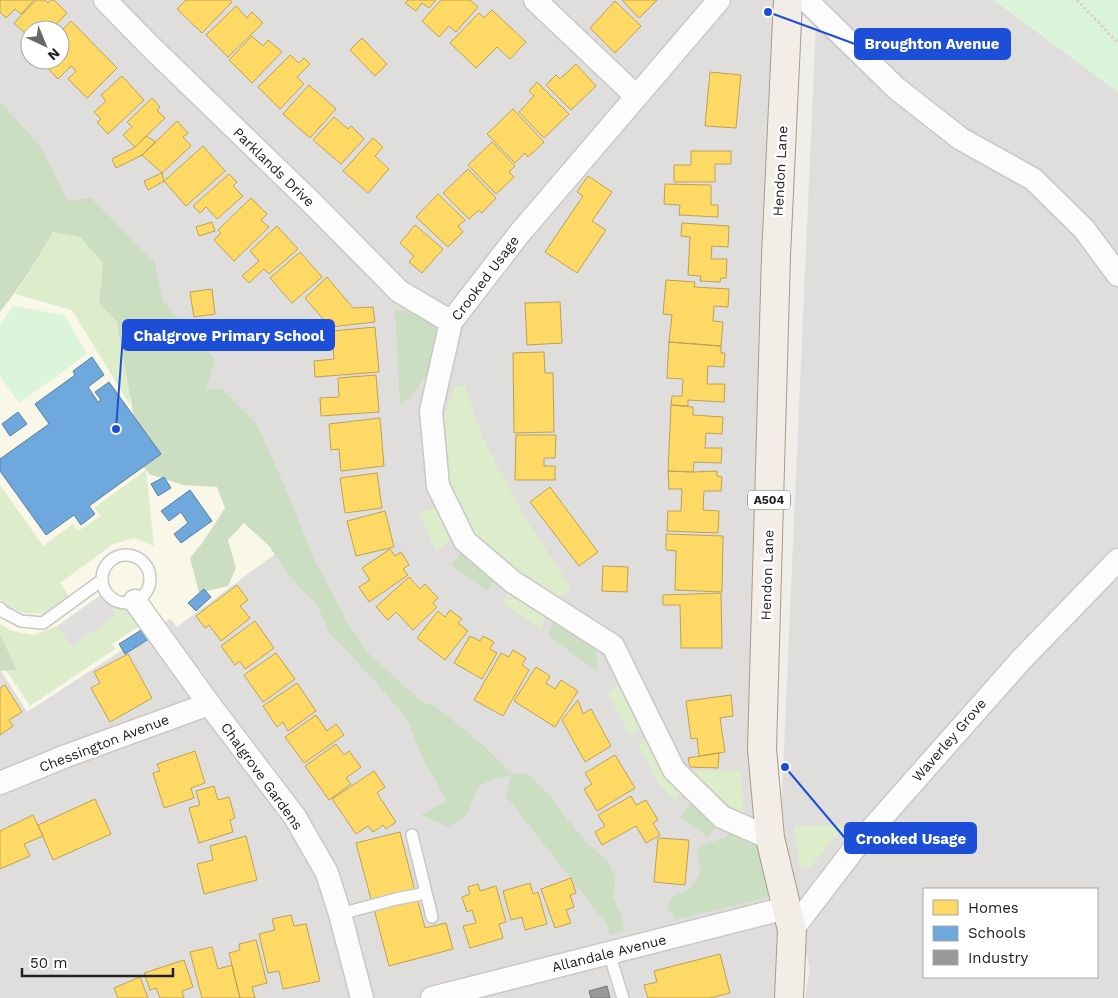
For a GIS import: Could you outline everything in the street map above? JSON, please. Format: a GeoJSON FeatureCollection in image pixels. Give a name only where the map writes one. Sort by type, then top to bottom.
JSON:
{"type":"FeatureCollection","features":[{"type":"Feature","properties":{"kind":"main road","name":"Hendon Lane"},"geometry":{"type":"LineString","coordinates":[[788,0],[776,265],[762,750],[770,838],[789,919],[789,998]]}},
{"type":"Feature","properties":{"kind":"street","name":"Parklands Drive"},"geometry":{"type":"LineString","coordinates":[[105,0],[399,291],[450,322]]}},
{"type":"Feature","properties":{"kind":"street"},"geometry":{"type":"LineString","coordinates":[[535,0],[636,96]]}},
{"type":"Feature","properties":{"kind":"street","name":"Crooked Usage"},"geometry":{"type":"LineString","coordinates":[[719,0],[519,234],[450,322],[431,411],[438,486],[465,541],[513,582],[613,646],[674,770],[722,817],[770,838]]}},
{"type":"Feature","properties":{"kind":"street"},"geometry":{"type":"LineString","coordinates":[[806,0],[896,88],[961,139],[1032,179],[1084,229],[1118,275]]}},
{"type":"Feature","properties":{"kind":"street","name":"Waverley Grove"},"geometry":{"type":"LineString","coordinates":[[789,919],[1021,660],[1118,560]]}},
{"type":"Feature","properties":{"kind":"street","name":"Chalgrove Gardens"},"geometry":{"type":"LineString","coordinates":[[136,601],[209,704],[295,817],[327,873],[362,998]]}},
{"type":"Feature","properties":{"kind":"street","name":"Chessington Avenue"},"geometry":{"type":"LineString","coordinates":[[0,783],[66,756],[209,704]]}},
{"type":"Feature","properties":{"kind":"street","name":"Allandale Avenue"},"geometry":{"type":"LineString","coordinates":[[432,998],[610,953],[789,919]]}},
{"type":"Feature","properties":{"kind":"lane"},"geometry":{"type":"LineString","coordinates":[[130,555],[138,558],[146,566],[150,574],[148,589],[136,601],[123,603],[115,600],[104,588],[103,574],[106,566],[113,559],[130,555]]}},
{"type":"Feature","properties":{"kind":"lane"},"geometry":{"type":"LineString","coordinates":[[0,608],[21,621],[43,623],[102,580]]}},
{"type":"Feature","properties":{"kind":"lane"},"geometry":{"type":"LineString","coordinates":[[412,835],[432,917]]}},
{"type":"Feature","properties":{"kind":"lane"},"geometry":{"type":"LineString","coordinates":[[340,914],[426,893]]}},
{"type":"Feature","properties":{"kind":"lane"},"geometry":{"type":"LineString","coordinates":[[610,953],[623,998]]}},
{"type":"Feature","properties":{"kind":"path"},"geometry":{"type":"LineString","coordinates":[[1076,0],[1118,43]]}},
{"type":"Feature","properties":{"kind":"shaded area"},"geometry":{"type":"Polygon","coordinates":[[[0,0],[788,0],[762,742],[789,998],[0,998],[0,0]]]}},
{"type":"Feature","properties":{"kind":"shaded area"},"geometry":{"type":"Polygon","coordinates":[[[817,0],[994,0],[1118,92],[1118,998],[805,998],[810,969],[780,838],[817,0]]]}},
{"type":"Feature","properties":{"kind":"shaded area"},"geometry":{"type":"Polygon","coordinates":[[[0,128],[164,322],[299,536],[177,627],[170,619],[27,712],[0,669],[0,128]]]}},
{"type":"Feature","properties":{"kind":"shaded area"},"geometry":{"type":"Polygon","coordinates":[[[102,594],[117,615],[72,647],[57,626],[102,594]]]}},
{"type":"Feature","properties":{"kind":"shaded area"},"geometry":{"type":"Polygon","coordinates":[[[430,826],[453,916],[429,922],[406,832],[430,826]]]}},
{"type":"Feature","properties":{"kind":"green space"},"geometry":{"type":"Polygon","coordinates":[[[994,0],[1118,0],[1118,92],[994,0]]]}},
{"type":"Feature","properties":{"kind":"green space"},"geometry":{"type":"Polygon","coordinates":[[[0,102],[40,146],[68,201],[91,198],[155,263],[163,301],[215,360],[206,389],[222,389],[256,423],[282,480],[314,559],[346,620],[369,654],[422,702],[437,707],[486,748],[511,774],[528,774],[552,798],[585,841],[608,862],[615,877],[613,896],[621,916],[623,931],[610,935],[607,925],[506,796],[511,775],[491,780],[478,787],[467,815],[448,827],[421,815],[447,801],[421,755],[406,717],[330,633],[317,605],[292,579],[269,546],[244,523],[228,540],[236,568],[228,586],[199,593],[190,558],[225,508],[217,487],[183,485],[149,474],[139,460],[137,435],[117,322],[99,303],[103,263],[80,237],[53,232],[28,273],[0,312],[0,102]]]}},
{"type":"Feature","properties":{"kind":"green space"},"geometry":{"type":"Polygon","coordinates":[[[53,232],[80,237],[103,263],[99,303],[117,322],[130,388],[130,405],[72,310],[15,294],[53,232]]]}},
{"type":"Feature","properties":{"kind":"green space"},"geometry":{"type":"Polygon","coordinates":[[[13,306],[64,315],[87,354],[19,403],[0,376],[0,324],[13,306]]]}},
{"type":"Feature","properties":{"kind":"green space"},"geometry":{"type":"Polygon","coordinates":[[[395,310],[416,311],[438,329],[440,343],[428,373],[410,398],[400,404],[395,310]]]}},
{"type":"Feature","properties":{"kind":"green space"},"geometry":{"type":"Polygon","coordinates":[[[465,386],[483,438],[524,516],[571,588],[559,597],[521,578],[481,549],[458,515],[448,478],[441,427],[454,387],[465,386]]]}},
{"type":"Feature","properties":{"kind":"green space"},"geometry":{"type":"Polygon","coordinates":[[[146,470],[154,546],[134,538],[113,544],[60,583],[70,597],[44,614],[24,613],[5,605],[0,598],[0,485],[43,546],[73,524],[78,531],[101,516],[94,508],[146,470]]]}},
{"type":"Feature","properties":{"kind":"green space"},"geometry":{"type":"Polygon","coordinates":[[[438,507],[454,536],[436,552],[419,513],[438,507]]]}},
{"type":"Feature","properties":{"kind":"green space"},"geometry":{"type":"Polygon","coordinates":[[[462,551],[497,576],[487,591],[451,565],[462,551]]]}},
{"type":"Feature","properties":{"kind":"green space"},"geometry":{"type":"Polygon","coordinates":[[[508,591],[546,614],[541,629],[503,604],[508,591]]]}},
{"type":"Feature","properties":{"kind":"green space"},"geometry":{"type":"Polygon","coordinates":[[[108,603],[132,609],[141,625],[112,644],[115,649],[30,706],[6,670],[17,670],[0,634],[0,624],[12,631],[34,635],[57,626],[72,647],[117,615],[108,603]]]}},
{"type":"Feature","properties":{"kind":"green space"},"geometry":{"type":"Polygon","coordinates":[[[554,620],[596,646],[597,671],[548,636],[554,620]]]}},
{"type":"Feature","properties":{"kind":"green space"},"geometry":{"type":"Polygon","coordinates":[[[0,634],[17,670],[0,671],[0,634]]]}},
{"type":"Feature","properties":{"kind":"green space"},"geometry":{"type":"Polygon","coordinates":[[[619,686],[642,729],[630,735],[607,692],[619,686]]]}},
{"type":"Feature","properties":{"kind":"green space"},"geometry":{"type":"Polygon","coordinates":[[[645,738],[660,771],[682,793],[674,800],[661,787],[637,743],[645,738]]]}},
{"type":"Feature","properties":{"kind":"green space"},"geometry":{"type":"Polygon","coordinates":[[[683,770],[741,771],[744,820],[728,814],[683,770]]]}},
{"type":"Feature","properties":{"kind":"green space"},"geometry":{"type":"Polygon","coordinates":[[[690,804],[717,824],[708,837],[680,817],[690,804]]]}},
{"type":"Feature","properties":{"kind":"green space"},"geometry":{"type":"Polygon","coordinates":[[[846,825],[810,867],[800,868],[794,826],[846,825]]]}},
{"type":"Feature","properties":{"kind":"green space"},"geometry":{"type":"Polygon","coordinates":[[[732,831],[756,840],[769,897],[675,920],[667,907],[671,898],[690,889],[701,872],[696,852],[702,845],[725,838],[732,831]]]}},
{"type":"Feature","properties":{"kind":"building: Homes"},"geometry":{"type":"Polygon","coordinates":[[[0,0],[34,0],[21,14],[15,9],[6,18],[0,12],[0,0]]]}},
{"type":"Feature","properties":{"kind":"building: Homes"},"geometry":{"type":"Polygon","coordinates":[[[36,0],[45,0],[48,3],[54,0],[67,13],[60,20],[20,20],[20,29],[14,23],[36,0]]]}},
{"type":"Feature","properties":{"kind":"building: Homes"},"geometry":{"type":"Polygon","coordinates":[[[186,0],[230,0],[232,2],[202,33],[177,9],[186,0]]]}},
{"type":"Feature","properties":{"kind":"building: Homes"},"geometry":{"type":"Polygon","coordinates":[[[408,0],[436,0],[429,8],[422,3],[416,11],[405,3],[408,0]]]}},
{"type":"Feature","properties":{"kind":"building: Homes"},"geometry":{"type":"Polygon","coordinates":[[[441,0],[470,0],[478,7],[456,32],[449,26],[439,37],[422,21],[441,0]]]}},
{"type":"Feature","properties":{"kind":"building: Homes"},"geometry":{"type":"Polygon","coordinates":[[[622,0],[657,0],[639,18],[622,0]]]}},
{"type":"Feature","properties":{"kind":"building: Homes"},"geometry":{"type":"Polygon","coordinates":[[[615,1],[641,26],[615,53],[590,28],[615,1]]]}},
{"type":"Feature","properties":{"kind":"building: Homes"},"geometry":{"type":"Polygon","coordinates":[[[236,6],[247,18],[252,12],[263,23],[228,57],[206,35],[236,6]]]}},
{"type":"Feature","properties":{"kind":"building: Homes"},"geometry":{"type":"Polygon","coordinates":[[[492,10],[526,42],[510,59],[497,47],[476,68],[450,43],[479,13],[484,18],[492,10]]]}},
{"type":"Feature","properties":{"kind":"building: Homes"},"geometry":{"type":"Polygon","coordinates":[[[70,22],[117,68],[87,98],[68,79],[76,71],[70,67],[70,22]]]}},
{"type":"Feature","properties":{"kind":"building: Homes"},"geometry":{"type":"Polygon","coordinates":[[[252,36],[263,46],[268,40],[282,52],[252,83],[229,60],[252,36]]]}},
{"type":"Feature","properties":{"kind":"building: Homes"},"geometry":{"type":"Polygon","coordinates":[[[362,38],[387,64],[375,76],[350,50],[362,38]]]}},
{"type":"Feature","properties":{"kind":"building: Homes"},"geometry":{"type":"Polygon","coordinates":[[[290,55],[299,63],[304,58],[310,64],[297,77],[304,84],[280,109],[258,87],[290,55]]]}},
{"type":"Feature","properties":{"kind":"building: Homes"},"geometry":{"type":"Polygon","coordinates":[[[576,64],[596,86],[571,110],[546,85],[556,75],[560,79],[576,64]]]}},
{"type":"Feature","properties":{"kind":"building: Homes"},"geometry":{"type":"Polygon","coordinates":[[[49,70],[67,70],[58,79],[49,70]]]}},
{"type":"Feature","properties":{"kind":"building: Homes"},"geometry":{"type":"Polygon","coordinates":[[[710,72],[741,75],[736,128],[705,126],[710,72]]]}},
{"type":"Feature","properties":{"kind":"building: Homes"},"geometry":{"type":"Polygon","coordinates":[[[122,76],[144,100],[108,134],[97,122],[101,119],[94,112],[106,101],[101,95],[122,76]]]}},
{"type":"Feature","properties":{"kind":"building: Homes"},"geometry":{"type":"Polygon","coordinates":[[[537,82],[569,114],[544,138],[519,112],[534,96],[529,91],[537,82]]]}},
{"type":"Feature","properties":{"kind":"building: Homes"},"geometry":{"type":"Polygon","coordinates":[[[309,85],[336,109],[310,138],[283,114],[309,85]]]}},
{"type":"Feature","properties":{"kind":"building: Homes"},"geometry":{"type":"Polygon","coordinates":[[[152,98],[160,107],[157,110],[165,118],[135,147],[123,135],[132,127],[127,122],[152,98]]]}},
{"type":"Feature","properties":{"kind":"building: Homes"},"geometry":{"type":"Polygon","coordinates":[[[513,109],[544,142],[528,157],[525,153],[515,163],[487,134],[513,109]]]}},
{"type":"Feature","properties":{"kind":"building: Homes"},"geometry":{"type":"Polygon","coordinates":[[[334,117],[348,129],[351,126],[364,139],[341,164],[313,140],[334,117]]]}},
{"type":"Feature","properties":{"kind":"building: Homes"},"geometry":{"type":"Polygon","coordinates":[[[177,121],[188,133],[183,137],[191,146],[162,173],[142,155],[177,121]]]}},
{"type":"Feature","properties":{"kind":"building: Homes"},"geometry":{"type":"Polygon","coordinates":[[[146,136],[156,142],[142,155],[116,168],[112,159],[135,147],[146,136]]]}},
{"type":"Feature","properties":{"kind":"building: Homes"},"geometry":{"type":"Polygon","coordinates":[[[373,138],[383,147],[375,156],[389,169],[368,193],[343,171],[373,138]]]}},
{"type":"Feature","properties":{"kind":"building: Homes"},"geometry":{"type":"Polygon","coordinates":[[[492,142],[515,166],[509,172],[514,177],[496,194],[468,165],[492,142]]]}},
{"type":"Feature","properties":{"kind":"building: Homes"},"geometry":{"type":"Polygon","coordinates":[[[203,146],[225,171],[186,206],[164,181],[203,146]]]}},
{"type":"Feature","properties":{"kind":"building: Homes"},"geometry":{"type":"Polygon","coordinates":[[[691,151],[731,151],[731,164],[715,164],[715,182],[674,182],[674,165],[691,165],[691,151]]]}},
{"type":"Feature","properties":{"kind":"building: Homes"},"geometry":{"type":"Polygon","coordinates":[[[468,169],[496,198],[482,213],[479,210],[469,219],[443,193],[468,169]]]}},
{"type":"Feature","properties":{"kind":"building: Homes"},"geometry":{"type":"Polygon","coordinates":[[[162,173],[164,181],[148,190],[144,181],[162,173]]]}},
{"type":"Feature","properties":{"kind":"building: Homes"},"geometry":{"type":"Polygon","coordinates":[[[229,174],[237,182],[233,186],[243,196],[217,219],[206,207],[200,213],[193,206],[229,174]]]}},
{"type":"Feature","properties":{"kind":"building: Homes"},"geometry":{"type":"Polygon","coordinates":[[[588,176],[612,192],[592,221],[606,230],[577,273],[545,252],[583,196],[577,192],[588,176]]]}},
{"type":"Feature","properties":{"kind":"building: Homes"},"geometry":{"type":"Polygon","coordinates":[[[665,184],[711,185],[711,205],[718,205],[718,217],[679,215],[680,205],[664,204],[665,184]]]}},
{"type":"Feature","properties":{"kind":"building: Homes"},"geometry":{"type":"Polygon","coordinates":[[[438,194],[465,220],[458,226],[463,232],[448,247],[416,217],[438,194]]]}},
{"type":"Feature","properties":{"kind":"building: Homes"},"geometry":{"type":"Polygon","coordinates":[[[251,198],[267,214],[261,220],[269,227],[234,261],[214,240],[221,233],[218,230],[251,198]]]}},
{"type":"Feature","properties":{"kind":"building: Homes"},"geometry":{"type":"Polygon","coordinates":[[[212,222],[215,231],[199,236],[196,227],[212,222]]]}},
{"type":"Feature","properties":{"kind":"building: Homes"},"geometry":{"type":"Polygon","coordinates":[[[682,223],[729,226],[728,247],[712,246],[711,259],[727,259],[726,278],[721,278],[720,282],[700,281],[701,276],[688,275],[690,237],[681,236],[682,223]]]}},
{"type":"Feature","properties":{"kind":"building: Homes"},"geometry":{"type":"Polygon","coordinates":[[[415,225],[443,249],[422,273],[409,262],[414,256],[400,243],[415,225]]]}},
{"type":"Feature","properties":{"kind":"building: Homes"},"geometry":{"type":"Polygon","coordinates":[[[277,226],[298,249],[269,274],[264,269],[249,283],[242,276],[259,261],[250,251],[277,226]]]}},
{"type":"Feature","properties":{"kind":"building: Homes"},"geometry":{"type":"Polygon","coordinates":[[[300,252],[322,277],[292,303],[270,278],[300,252]]]}},
{"type":"Feature","properties":{"kind":"building: Homes"},"geometry":{"type":"Polygon","coordinates":[[[327,277],[353,308],[373,307],[375,322],[330,327],[305,298],[327,277]]]}},
{"type":"Feature","properties":{"kind":"building: Homes"},"geometry":{"type":"Polygon","coordinates":[[[666,280],[695,282],[694,287],[729,289],[728,307],[714,306],[713,321],[723,322],[721,346],[669,342],[672,315],[663,314],[666,280]]]}},
{"type":"Feature","properties":{"kind":"building: Homes"},"geometry":{"type":"Polygon","coordinates":[[[212,289],[215,314],[194,317],[190,292],[212,289]]]}},
{"type":"Feature","properties":{"kind":"building: Homes"},"geometry":{"type":"Polygon","coordinates":[[[560,302],[562,343],[527,345],[525,303],[560,302]]]}},
{"type":"Feature","properties":{"kind":"building: Homes"},"geometry":{"type":"Polygon","coordinates":[[[375,327],[379,372],[315,377],[314,361],[334,359],[332,331],[375,327]]]}},
{"type":"Feature","properties":{"kind":"building: Homes"},"geometry":{"type":"Polygon","coordinates":[[[669,342],[721,346],[721,353],[725,353],[724,367],[708,366],[707,384],[725,384],[724,402],[688,400],[688,406],[671,405],[672,396],[682,396],[683,379],[667,378],[669,342]]]}},
{"type":"Feature","properties":{"kind":"building: Homes"},"geometry":{"type":"Polygon","coordinates":[[[544,352],[545,373],[553,373],[554,432],[514,433],[513,353],[544,352]]]}},
{"type":"Feature","properties":{"kind":"building: Homes"},"geometry":{"type":"Polygon","coordinates":[[[376,375],[379,412],[321,416],[320,398],[339,397],[338,378],[376,375]]]}},
{"type":"Feature","properties":{"kind":"building: Homes"},"geometry":{"type":"Polygon","coordinates":[[[671,405],[693,407],[693,415],[723,417],[722,434],[706,433],[705,448],[722,448],[721,463],[694,462],[693,472],[668,471],[671,405]]]}},
{"type":"Feature","properties":{"kind":"building: Homes"},"geometry":{"type":"Polygon","coordinates":[[[380,418],[384,466],[341,471],[339,449],[331,450],[329,424],[380,418]]]}},
{"type":"Feature","properties":{"kind":"building: Homes"},"geometry":{"type":"Polygon","coordinates":[[[516,435],[556,435],[555,458],[544,458],[544,466],[555,466],[555,480],[515,480],[516,435]]]}},
{"type":"Feature","properties":{"kind":"building: Homes"},"geometry":{"type":"Polygon","coordinates":[[[668,471],[717,471],[717,476],[722,477],[721,491],[704,491],[703,510],[719,511],[718,533],[667,531],[668,511],[681,511],[682,489],[669,489],[668,471]]]}},
{"type":"Feature","properties":{"kind":"building: Homes"},"geometry":{"type":"Polygon","coordinates":[[[377,473],[382,508],[345,513],[340,478],[377,473]]]}},
{"type":"Feature","properties":{"kind":"building: Homes"},"geometry":{"type":"Polygon","coordinates":[[[550,487],[598,552],[579,566],[530,502],[550,487]]]}},
{"type":"Feature","properties":{"kind":"building: Homes"},"geometry":{"type":"Polygon","coordinates":[[[385,511],[394,547],[356,556],[347,521],[385,511]]]}},
{"type":"Feature","properties":{"kind":"building: Homes"},"geometry":{"type":"Polygon","coordinates":[[[666,534],[723,536],[722,592],[675,590],[676,551],[666,550],[666,534]]]}},
{"type":"Feature","properties":{"kind":"building: Homes"},"geometry":{"type":"Polygon","coordinates":[[[390,549],[395,556],[401,552],[409,565],[403,569],[408,575],[369,602],[359,587],[370,580],[362,568],[390,549]]]}},
{"type":"Feature","properties":{"kind":"building: Homes"},"geometry":{"type":"Polygon","coordinates":[[[603,566],[628,567],[627,592],[602,591],[603,566]]]}},
{"type":"Feature","properties":{"kind":"building: Homes"},"geometry":{"type":"Polygon","coordinates":[[[409,577],[420,589],[425,584],[438,598],[433,603],[437,607],[413,630],[396,612],[388,620],[376,607],[409,577]]]}},
{"type":"Feature","properties":{"kind":"building: Homes"},"geometry":{"type":"Polygon","coordinates":[[[237,585],[248,600],[240,606],[250,618],[221,641],[209,625],[205,628],[196,616],[237,585]]]}},
{"type":"Feature","properties":{"kind":"building: Homes"},"geometry":{"type":"Polygon","coordinates":[[[721,593],[722,648],[681,648],[680,605],[663,605],[663,595],[721,593]]]}},
{"type":"Feature","properties":{"kind":"building: Homes"},"geometry":{"type":"Polygon","coordinates":[[[450,610],[462,619],[458,623],[468,631],[445,660],[417,638],[438,611],[445,617],[450,610]]]}},
{"type":"Feature","properties":{"kind":"building: Homes"},"geometry":{"type":"Polygon","coordinates":[[[255,621],[274,648],[245,669],[240,661],[235,665],[221,646],[255,621]]]}},
{"type":"Feature","properties":{"kind":"building: Homes"},"geometry":{"type":"Polygon","coordinates":[[[470,636],[480,641],[483,636],[494,642],[490,649],[497,653],[482,679],[454,663],[470,636]]]}},
{"type":"Feature","properties":{"kind":"building: Homes"},"geometry":{"type":"Polygon","coordinates":[[[513,650],[526,658],[522,665],[529,670],[503,716],[474,700],[501,653],[509,657],[513,650]]]}},
{"type":"Feature","properties":{"kind":"building: Homes"},"geometry":{"type":"Polygon","coordinates":[[[276,653],[295,679],[263,702],[244,675],[276,653]]]}},
{"type":"Feature","properties":{"kind":"building: Homes"},"geometry":{"type":"Polygon","coordinates":[[[128,654],[152,698],[110,722],[91,688],[100,683],[94,672],[128,654]]]}},
{"type":"Feature","properties":{"kind":"building: Homes"},"geometry":{"type":"Polygon","coordinates":[[[536,667],[550,676],[546,683],[555,689],[561,680],[578,691],[555,727],[514,701],[536,667]]]}},
{"type":"Feature","properties":{"kind":"building: Homes"},"geometry":{"type":"Polygon","coordinates":[[[297,683],[316,711],[288,731],[283,722],[277,727],[263,706],[297,683]]]}},
{"type":"Feature","properties":{"kind":"building: Homes"},"geometry":{"type":"Polygon","coordinates":[[[5,685],[22,712],[9,720],[13,726],[0,735],[0,688],[5,685]]]}},
{"type":"Feature","properties":{"kind":"building: Homes"},"geometry":{"type":"Polygon","coordinates":[[[731,695],[733,716],[720,718],[725,752],[699,756],[697,738],[691,739],[686,701],[731,695]]]}},
{"type":"Feature","properties":{"kind":"building: Homes"},"geometry":{"type":"Polygon","coordinates":[[[578,700],[583,714],[591,709],[611,746],[585,762],[562,720],[578,700]]]}},
{"type":"Feature","properties":{"kind":"building: Homes"},"geometry":{"type":"Polygon","coordinates":[[[316,715],[327,731],[336,724],[344,735],[304,763],[285,737],[316,715]]]}},
{"type":"Feature","properties":{"kind":"building: Homes"},"geometry":{"type":"Polygon","coordinates":[[[336,744],[344,755],[349,751],[361,767],[346,778],[351,784],[329,800],[305,766],[336,744]]]}},
{"type":"Feature","properties":{"kind":"building: Homes"},"geometry":{"type":"Polygon","coordinates":[[[195,751],[205,783],[191,788],[194,798],[164,808],[153,773],[160,771],[157,764],[195,751]]]}},
{"type":"Feature","properties":{"kind":"building: Homes"},"geometry":{"type":"Polygon","coordinates":[[[719,753],[718,768],[690,767],[688,758],[719,753]]]}},
{"type":"Feature","properties":{"kind":"building: Homes"},"geometry":{"type":"Polygon","coordinates":[[[615,755],[635,788],[597,811],[584,789],[592,784],[585,773],[615,755]]]}},
{"type":"Feature","properties":{"kind":"building: Homes"},"geometry":{"type":"Polygon","coordinates":[[[374,771],[385,787],[377,793],[396,822],[386,829],[383,825],[373,832],[368,826],[356,834],[332,799],[374,771]]]}},
{"type":"Feature","properties":{"kind":"building: Homes"},"geometry":{"type":"Polygon","coordinates":[[[214,786],[218,800],[229,797],[235,818],[230,820],[233,832],[199,843],[189,808],[200,805],[196,791],[214,786]]]}},
{"type":"Feature","properties":{"kind":"building: Homes"},"geometry":{"type":"Polygon","coordinates":[[[631,796],[636,805],[646,800],[658,820],[653,823],[660,835],[646,843],[636,826],[602,845],[595,832],[605,826],[598,815],[631,796]]]}},
{"type":"Feature","properties":{"kind":"building: Homes"},"geometry":{"type":"Polygon","coordinates":[[[95,799],[111,834],[53,860],[38,825],[95,799]]]}},
{"type":"Feature","properties":{"kind":"building: Homes"},"geometry":{"type":"Polygon","coordinates":[[[33,815],[43,836],[24,844],[30,856],[0,869],[0,831],[33,815]]]}},
{"type":"Feature","properties":{"kind":"building: Homes"},"geometry":{"type":"Polygon","coordinates":[[[400,832],[415,891],[372,903],[356,843],[400,832]]]}},
{"type":"Feature","properties":{"kind":"building: Homes"},"geometry":{"type":"Polygon","coordinates":[[[246,836],[257,880],[204,894],[197,864],[213,860],[210,846],[246,836]]]}},
{"type":"Feature","properties":{"kind":"building: Homes"},"geometry":{"type":"Polygon","coordinates":[[[658,838],[689,840],[685,885],[654,882],[658,838]]]}},
{"type":"Feature","properties":{"kind":"building: Homes"},"geometry":{"type":"Polygon","coordinates":[[[571,878],[576,893],[570,895],[574,907],[566,910],[571,923],[555,928],[541,889],[571,878]]]}},
{"type":"Feature","properties":{"kind":"building: Homes"},"geometry":{"type":"Polygon","coordinates":[[[530,883],[533,894],[538,892],[547,924],[525,930],[522,917],[511,920],[503,891],[530,883]]]}},
{"type":"Feature","properties":{"kind":"building: Homes"},"geometry":{"type":"Polygon","coordinates":[[[478,884],[480,891],[496,886],[506,922],[499,924],[503,938],[470,948],[463,926],[476,923],[472,910],[467,912],[462,897],[470,894],[468,887],[478,884]]]}},
{"type":"Feature","properties":{"kind":"building: Homes"},"geometry":{"type":"Polygon","coordinates":[[[417,898],[425,928],[446,923],[453,949],[389,966],[374,909],[417,898]]]}},
{"type":"Feature","properties":{"kind":"building: Homes"},"geometry":{"type":"Polygon","coordinates":[[[291,915],[294,926],[306,924],[320,981],[283,989],[279,971],[268,973],[259,934],[275,930],[272,919],[291,915]]]}},
{"type":"Feature","properties":{"kind":"building: Homes"},"geometry":{"type":"Polygon","coordinates":[[[256,940],[267,983],[252,987],[255,998],[240,998],[229,953],[240,950],[239,944],[256,940]]]}},
{"type":"Feature","properties":{"kind":"building: Homes"},"geometry":{"type":"Polygon","coordinates":[[[212,947],[218,969],[232,965],[240,998],[202,998],[190,952],[212,947]]]}},
{"type":"Feature","properties":{"kind":"building: Homes"},"geometry":{"type":"Polygon","coordinates":[[[720,954],[730,993],[710,998],[648,998],[644,985],[657,982],[654,971],[720,954]]]}},
{"type":"Feature","properties":{"kind":"building: Homes"},"geometry":{"type":"Polygon","coordinates":[[[184,960],[193,987],[182,991],[184,998],[160,998],[156,988],[150,990],[144,973],[184,960]]]}},
{"type":"Feature","properties":{"kind":"building: Homes"},"geometry":{"type":"Polygon","coordinates":[[[140,977],[148,998],[118,998],[114,988],[140,977]]]}},
{"type":"Feature","properties":{"kind":"building: Schools"},"geometry":{"type":"Polygon","coordinates":[[[92,357],[104,375],[88,387],[98,402],[101,400],[95,392],[109,382],[161,454],[89,506],[95,514],[81,525],[74,515],[46,535],[0,471],[0,459],[49,424],[35,404],[75,375],[73,371],[92,357]]]}},
{"type":"Feature","properties":{"kind":"building: Schools"},"geometry":{"type":"Polygon","coordinates":[[[18,412],[27,424],[10,436],[2,424],[18,412]]]}},
{"type":"Feature","properties":{"kind":"building: Schools"},"geometry":{"type":"Polygon","coordinates":[[[164,477],[171,488],[158,496],[151,484],[164,477]]]}},
{"type":"Feature","properties":{"kind":"building: Schools"},"geometry":{"type":"Polygon","coordinates":[[[190,490],[212,521],[181,543],[174,534],[188,523],[181,512],[169,521],[161,511],[190,490]]]}},
{"type":"Feature","properties":{"kind":"building: Schools"},"geometry":{"type":"Polygon","coordinates":[[[204,589],[211,597],[196,611],[188,603],[204,589]]]}},
{"type":"Feature","properties":{"kind":"building: Schools"},"geometry":{"type":"Polygon","coordinates":[[[146,627],[152,637],[125,654],[119,644],[146,627]]]}},
{"type":"Feature","properties":{"kind":"building: Industry"},"geometry":{"type":"Polygon","coordinates":[[[607,986],[610,998],[591,998],[589,991],[607,986]]]}},
{"type":"Feature","properties":{"kind":"place","name":"Broughton Avenue"},"geometry":{"type":"Point","coordinates":[768,12]}},
{"type":"Feature","properties":{"kind":"place","name":"Chalgrove Primary School"},"geometry":{"type":"Point","coordinates":[116,429]}},
{"type":"Feature","properties":{"kind":"place","name":"Crooked Usage"},"geometry":{"type":"Point","coordinates":[785,767]}}]}
